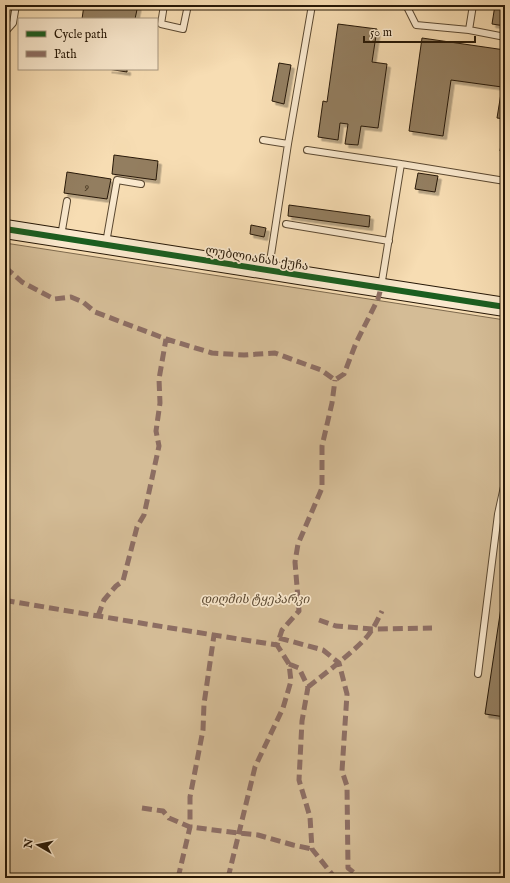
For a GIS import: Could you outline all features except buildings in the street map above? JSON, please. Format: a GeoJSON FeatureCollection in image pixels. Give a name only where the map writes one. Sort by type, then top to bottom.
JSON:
{"type":"FeatureCollection","features":[{"type":"Feature","properties":{"kind":"street","name":"ლუბლიანას ქუჩა"},"geometry":{"type":"LineString","coordinates":[[5,229],[505,307]]}},
{"type":"Feature","properties":{"kind":"lane"},"geometry":{"type":"LineString","coordinates":[[5,32],[13,23],[16,5]]}},
{"type":"Feature","properties":{"kind":"lane"},"geometry":{"type":"LineString","coordinates":[[164,5],[161,24],[183,28],[188,5]]}},
{"type":"Feature","properties":{"kind":"lane"},"geometry":{"type":"LineString","coordinates":[[268,270],[312,5]]}},
{"type":"Feature","properties":{"kind":"lane"},"geometry":{"type":"LineString","coordinates":[[406,5],[416,25],[469,30],[505,37]]}},
{"type":"Feature","properties":{"kind":"lane"},"geometry":{"type":"LineString","coordinates":[[469,30],[473,5]]}},
{"type":"Feature","properties":{"kind":"lane"},"geometry":{"type":"LineString","coordinates":[[264,140],[288,144]]}},
{"type":"Feature","properties":{"kind":"lane"},"geometry":{"type":"LineString","coordinates":[[307,150],[505,181]]}},
{"type":"Feature","properties":{"kind":"lane"},"geometry":{"type":"LineString","coordinates":[[381,288],[401,164]]}},
{"type":"Feature","properties":{"kind":"lane"},"geometry":{"type":"LineString","coordinates":[[106,245],[117,180],[141,184]]}},
{"type":"Feature","properties":{"kind":"lane"},"geometry":{"type":"LineString","coordinates":[[61,238],[67,201]]}},
{"type":"Feature","properties":{"kind":"lane"},"geometry":{"type":"LineString","coordinates":[[286,224],[389,240]]}},
{"type":"Feature","properties":{"kind":"lane"},"geometry":{"type":"LineString","coordinates":[[478,674],[498,514],[505,482]]}},
{"type":"Feature","properties":{"kind":"green space","name":"დიღმის ტყეპარკი"},"geometry":{"type":"Polygon","coordinates":[[[5,243],[505,320],[505,878],[5,878],[5,243]]]}},
{"type":"Feature","properties":{"kind":"marked path"},"geometry":{"type":"LineString","coordinates":[[5,267],[22,282],[54,299],[71,297],[83,302],[95,312],[166,339],[212,353],[244,355],[275,353],[321,370],[335,380],[344,374],[356,343],[378,299],[381,288]]}},
{"type":"Feature","properties":{"kind":"marked path"},"geometry":{"type":"LineString","coordinates":[[98,616],[104,600],[116,586],[123,581],[137,527],[144,515],[159,446],[156,431],[160,403],[159,379],[166,339]]}},
{"type":"Feature","properties":{"kind":"marked path"},"geometry":{"type":"LineString","coordinates":[[228,878],[255,767],[283,708],[291,681],[289,664],[277,645],[282,630],[299,611],[295,562],[298,544],[322,488],[322,446],[332,403],[335,380]]}},
{"type":"Feature","properties":{"kind":"marked path"},"geometry":{"type":"LineString","coordinates":[[5,599],[9,601],[277,645]]}},
{"type":"Feature","properties":{"kind":"marked path"},"geometry":{"type":"LineString","coordinates":[[308,687],[367,637],[382,611]]}},
{"type":"Feature","properties":{"kind":"marked path"},"geometry":{"type":"LineString","coordinates":[[319,620],[336,626],[372,629],[432,628]]}},
{"type":"Feature","properties":{"kind":"marked path"},"geometry":{"type":"LineString","coordinates":[[178,878],[190,827],[190,797],[203,730],[204,704],[214,635]]}},
{"type":"Feature","properties":{"kind":"marked path"},"geometry":{"type":"LineString","coordinates":[[279,638],[323,650],[339,663],[347,694],[342,771],[347,786],[348,868],[361,878]]}},
{"type":"Feature","properties":{"kind":"marked path"},"geometry":{"type":"LineString","coordinates":[[289,664],[299,668],[308,687],[302,721],[299,780],[310,817],[312,849],[335,878]]}},
{"type":"Feature","properties":{"kind":"marked path"},"geometry":{"type":"LineString","coordinates":[[142,808],[163,811],[169,818],[190,827],[258,835],[312,849]]}},
{"type":"Feature","properties":{"kind":"cycle path"},"geometry":{"type":"LineString","coordinates":[[5,229],[505,307]]}}]}
